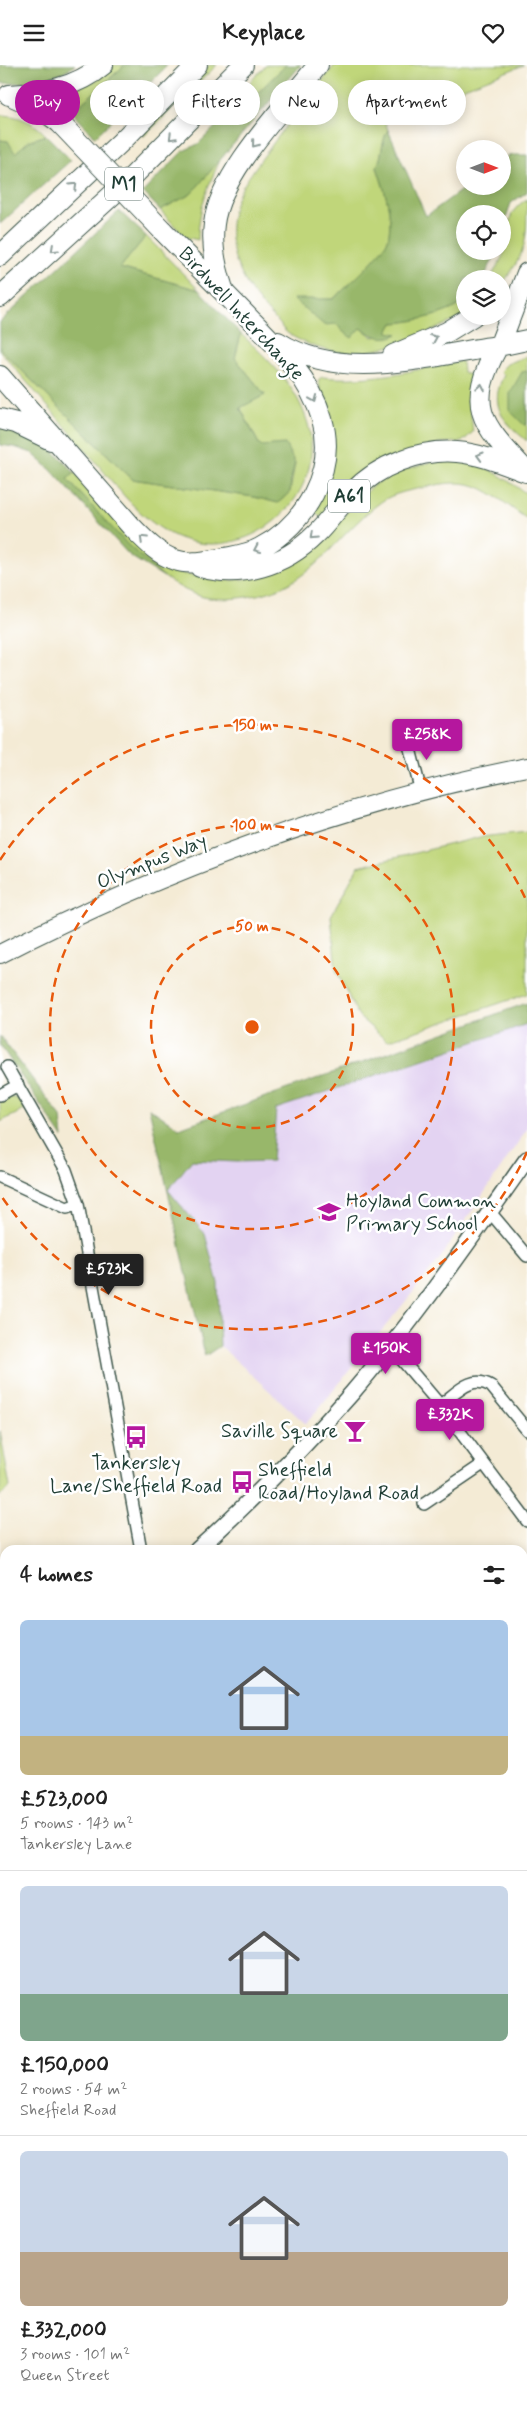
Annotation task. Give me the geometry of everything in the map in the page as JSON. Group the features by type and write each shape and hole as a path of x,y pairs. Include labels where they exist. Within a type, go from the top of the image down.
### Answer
{"highway":[{"path":"4,95 32,94 60,89 86,78 103,65"},
{"name":"M1","path":"0,256 122,141 198,65"},
{"name":"M1","path":"0,297 132,177 243,65"},
{"path":"224,291 216,267 213,242 216,214 227,184 238,165 318,65"},
{"name":"Birdwell Interchange","path":"4,95 41,109 59,122 264,333 301,375 310,389 319,410 325,434 325,449 320,479 306,507 286,531 270,543 247,554 185,563"},
{"path":"511,281 527,263"},
{"name":"A61","path":"527,273 499,345 484,372 479,395 480,407 488,427 496,439 527,472"},
{"path":"372,363 447,332 458,325"},
{"name":"A61","path":"264,333 297,353 316,359 340,363 372,363 414,359 527,341"},
{"name":"A61","path":"0,377 131,526 150,545 164,555 185,563 231,573 257,569 293,553 315,535 362,483 378,471 409,458 455,452 476,455 527,472"},
{"path":"0,419 16,423 60,444"}],"main road":[{"name":"Olympus Way","path":"0,954 58,924 156,881 285,833 421,792 527,767"},
{"path":"203,1545 245,1507 302,1448 390,1346 527,1159"}],"street":[{"path":"407,737 421,792"},
{"path":"8,1067 66,1170 78,1205 140,1545"},
{"path":"0,1095 18,1085"},
{"path":"0,1177 67,1208 78,1205"},
{"path":"490,1212 527,1256"},
{"path":"390,1346 440,1405 527,1521"},
{"path":"440,1405 474,1381 486,1383 492,1386 527,1430"},
{"path":"424,1505 483,1463"}],"shaded area":[{"name":"Hoyland Common Primary School","path":"527,1024 527,1129 439,1260 306,1424 220,1346 218,1283 168,1190 193,1159 237,1162 276,1109"}],"green space":[{"path":"0,65 75,65 50,78 0,83"},
{"path":"113,65 125,65 108,80 96,80"},
{"path":"125,65 168,65 153,80 108,80"},
{"path":"209,65 217,65 202,80 194,80"},
{"path":"266,65 286,65 260,91 260,80 252,80"},
{"path":"286,65 301,65 288,80 271,80"},
{"path":"335,65 524,65 466,87 466,80 348,80 348,125 386,125 388,130 377,167 389,211 390,230 388,239 380,253 364,271 333,299 294,300 337,324 342,331 361,328 373,337 397,334 388,332 393,323 420,319 456,308 456,320 406,341 366,351 345,352 325,350 287,333 267,311 246,282 233,250 231,233 232,215 238,196 256,166 287,125 338,125 338,80 323,80"},
{"path":"270,81 270,101 260,113 260,91"},
{"path":"90,82 90,96 80,105 80,86"},
{"path":"90,96 90,125 107,125 95,137 80,121 80,105"},
{"path":"174,101 174,107 164,117 164,111"},
{"path":"0,115 15,117 15,125 34,125 46,135 29,141 14,154 8,141 0,140"},
{"path":"151,125 155,125 143,137 145,131"},
{"path":"217,125 250,125 191,194 160,210 143,192 183,151 198,144"},
{"path":"388,130 426,216 456,194 511,195 511,155 527,155 527,192 510,205 456,205 456,260 492,260 488,270 456,270 456,308 420,319 393,323 388,332 398,334 393,336 379,337 361,328 352,338 342,331 337,324 324,325 293,299 333,299 364,270 385,245 390,230 389,211 377,167"},
{"path":"46,135 71,160 0,224 0,140 8,141 15,153 29,141"},
{"path":"221,158 205,198 198,229 198,240 185,237 160,210 191,194"},
{"path":"527,199 526,235 521,253 511,272 511,270 495,270 500,260 511,260 511,217 520,204"},
{"path":"119,211 146,236 120,268 199,290 241,334 235,358 265,395 240,408 260,446 285,444 295,463 290,492 278,503 254,497 132,479 0,349 0,322"},
{"path":"146,236 199,290 120,268"},
{"path":"241,334 272,364 297,398 308,424 311,452 306,478 294,501 276,520 253,534 228,543 202,543 175,536 150,521 118,489 0,351 0,349 132,479 254,497 278,503 290,492 295,463 260,446 240,407 265,395 235,358"},
{"path":"527,356 527,441 505,420 500,412 497,396 504,375 500,371 507,364"},
{"path":"462,361 463,372 473,376 469,398 473,432 462,442 439,443 321,517 314,511 320,388 318,380 322,377 375,377"},
{"path":"527,371 527,424 524,425 510,411 510,393 522,372"},
{"path":"0,425 34,436 61,458 75,473 67,479 128,545 164,577 130,556 51,470 32,453 0,445"},
{"path":"434,461 474,464 494,472 527,494 527,519 489,493 470,484 445,484 403,492 381,502 365,515 308,571 292,582 252,596 228,599 203,597 185,590 166,578 129,547 67,479 75,473 158,563 180,573 223,581 245,579 338,521 374,485 400,471"},
{"path":"527,832 527,994 387,1041 359,1017 336,970 331,916 358,867 480,837"},
{"path":"527,1003 527,1024 276,1109 272,1161 192,1160 168,1190 205,1234 218,1283 220,1346 205,1356 149,1108 179,1128"},
{"path":"0,1036 61,1117 63,1138 0,1045"},
{"path":"11,1097 18,1099 26,1109 0,1122 0,1102"},
{"path":"0,1431 10,1487 0,1496"}],"place":[{"name":"Hoyland Common Primary School","path":"329,1212"},
{"name":"Saville Square","path":"355,1431"},
{"name":"Tankersley Lane/Sheffield Road","path":"136,1437"},
{"name":"Sheffield Road/Hoyland Road","path":"242,1482"}]}
